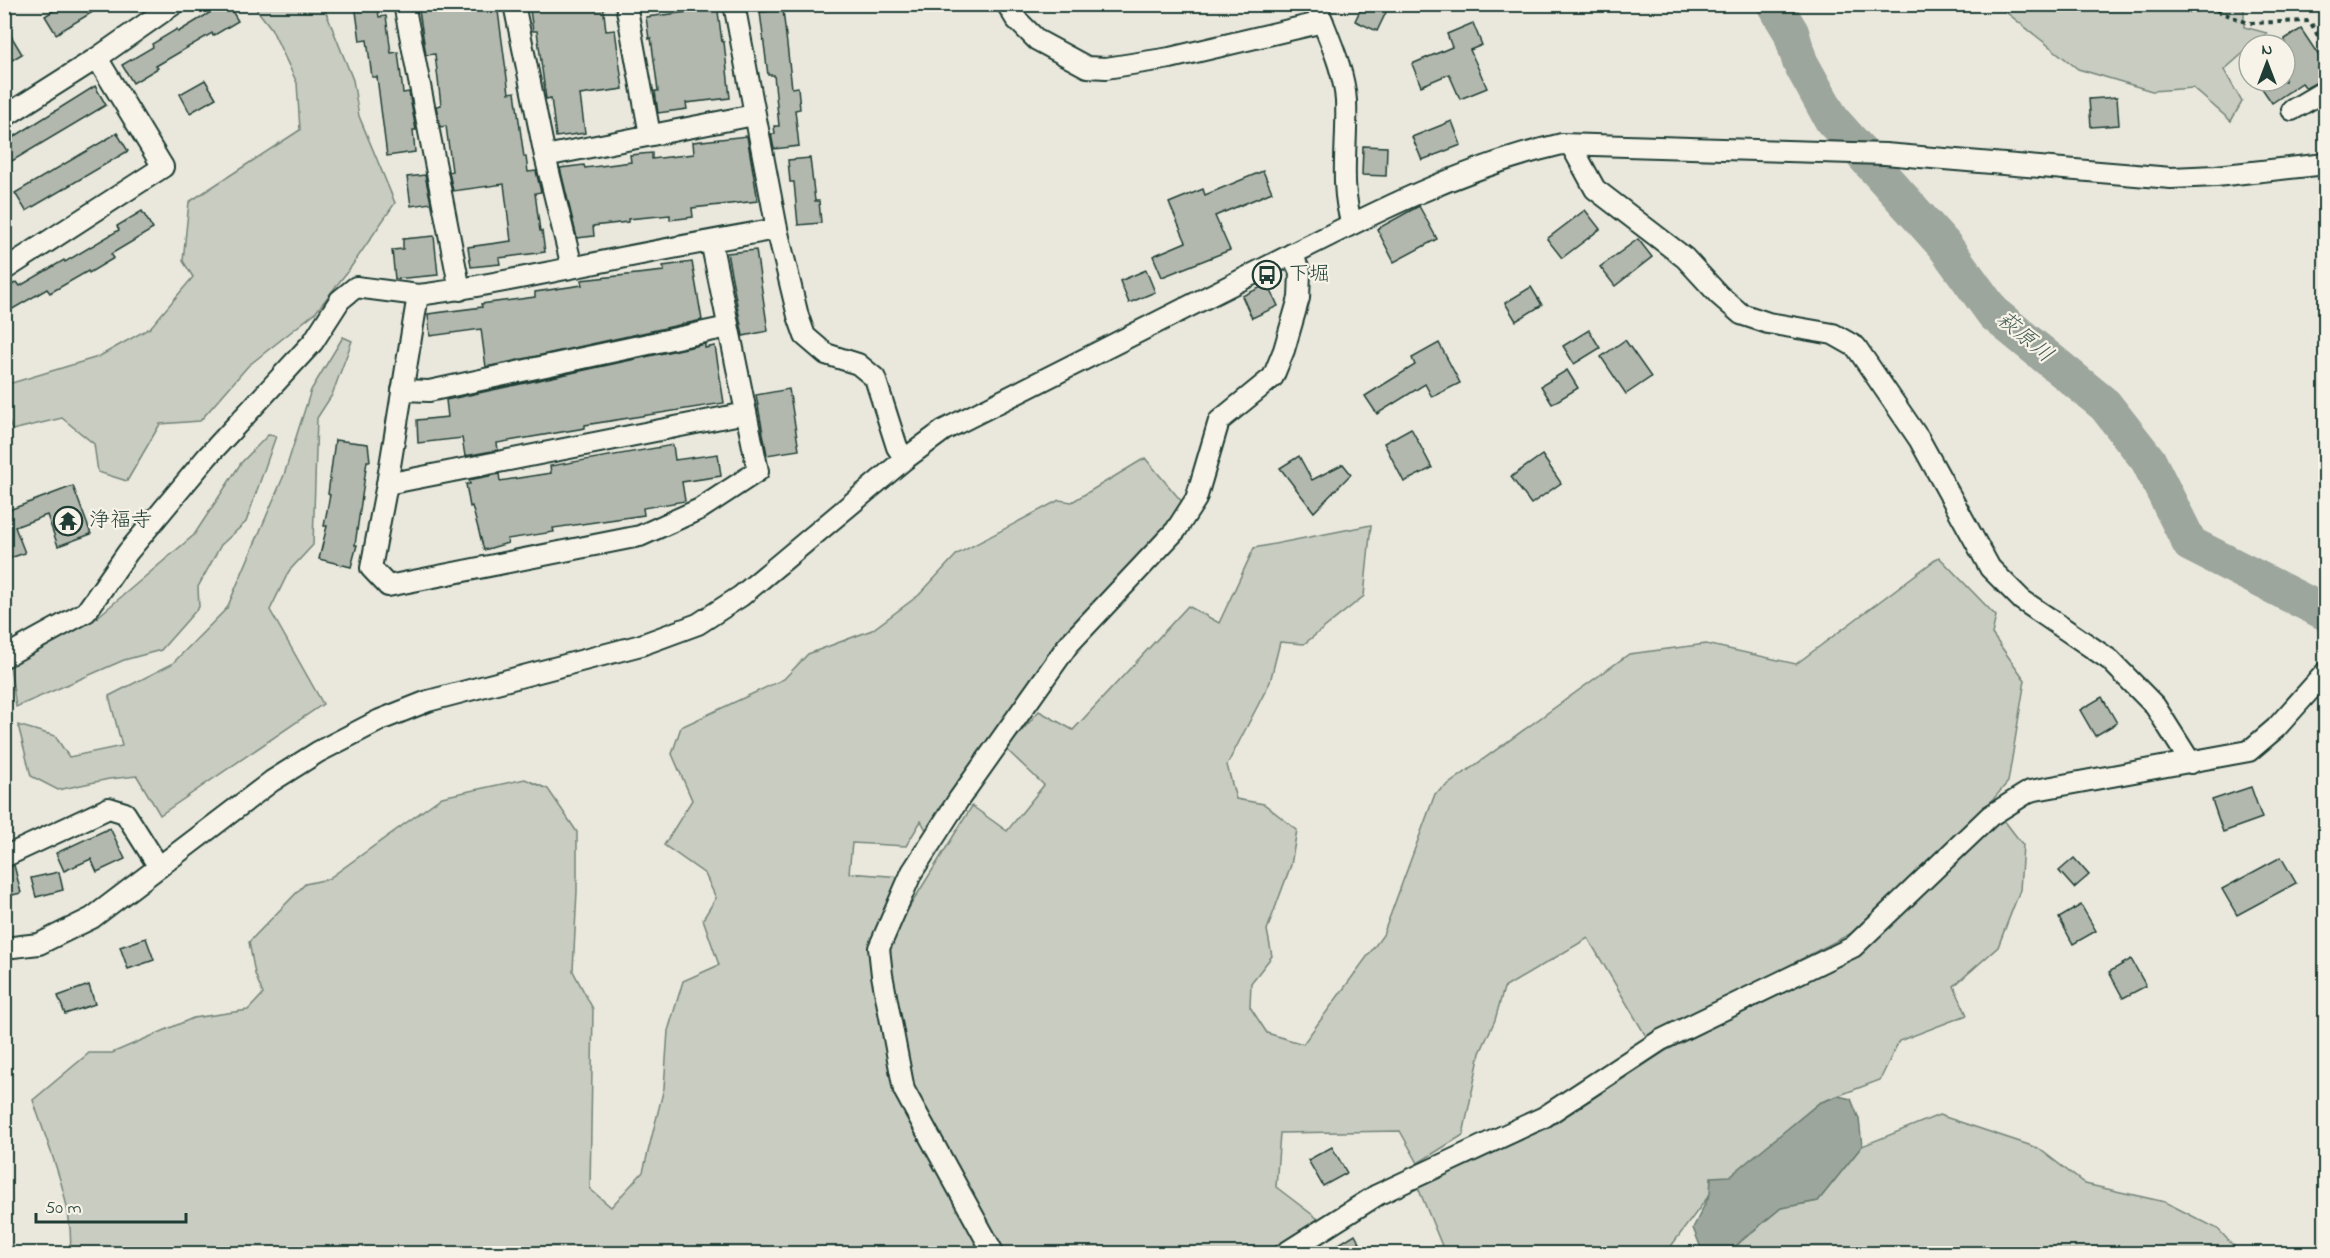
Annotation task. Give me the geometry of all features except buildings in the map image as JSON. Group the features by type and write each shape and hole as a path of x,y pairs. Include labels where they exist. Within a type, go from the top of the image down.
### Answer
{"street":[{"path":"4,117 97,58 174,4"},
{"path":"404,4 460,290"},
{"path":"514,4 545,156 572,267"},
{"path":"626,4 650,135"},
{"path":"734,4 777,229 798,316 806,336 825,354 858,364 875,378 897,447 905,459"},
{"path":"1007,4 1016,19 1037,40 1087,67 1106,68 1170,58 1320,13 1341,73 1346,99 1346,206 1352,224"},
{"path":"4,270 163,167 97,58"},
{"path":"2292,110 2325,90"},
{"path":"545,156 754,114"},
{"path":"4,948 39,944 92,918 282,775 318,752 380,720 428,701 641,645 698,624 741,596 905,459 944,430 1352,224 1468,173 1511,157 1562,144 1885,154 2171,178 2216,176 2325,164"},
{"path":"1571,145 1595,189 1685,258 1719,295 1741,314 1768,323 1833,334 1856,347 1919,439 1990,568 2022,600 2110,660 2155,706 2191,763"},
{"path":"4,653 6,656 86,612 128,552 200,466 314,342 340,300 356,287 418,295 460,290 777,229"},
{"path":"418,295 371,568 388,586 640,536 700,509 758,471 711,241"},
{"path":"994,1254 904,1090 879,948 912,872 966,790 1068,645 1176,530 1196,499 1219,422 1273,377 1284,350 1299,298 1300,272 1292,254"},
{"path":"402,390 429,391 728,327"},
{"path":"387,484 746,414"},
{"path":"1284,1254 1377,1195 1544,1117 1661,1040 1853,947 1990,816 2030,791 2249,751 2276,728 2325,672"},
{"path":"4,857 109,808 125,813 159,867"}],"path":[{"path":"2200,4 2248,23 2310,21 2325,51"}],"shaded area":[{"path":"253,5 323,5 353,80 359,116 395,203 351,267 316,312 248,366 200,421 160,424 127,481 98,472 94,444 62,418 12,430 5,412 5,385 98,357 150,328 193,277 183,261 189,202 300,130 297,83 271,28"},
{"path":"1997,5 2244,5 2244,27 2267,33 2237,33 2237,59 2224,70 2242,102 2231,121 2193,88 2152,91 2078,69"},
{"path":"343,337 352,341 332,395 317,418 313,545 289,571 270,610 323,704 160,815 137,776 109,779 58,790 31,776 18,725 55,736 69,757 122,746 109,696 172,664 227,608 284,475 311,390"},
{"path":"268,435 276,436 246,522 221,545 198,587 199,607 161,650 124,660 16,707 10,665 94,620 194,535 241,463"},
{"path":"1145,458 1183,503 1164,533 927,832 921,821 906,846 852,843 849,873 902,877 872,945 896,1093 983,1253 70,1253 68,1215 64,1196 53,1156 33,1100 89,1053 112,1053 193,1018 248,1010 263,994 255,974 249,942 305,884 328,879 442,797 525,779 548,789 577,832 573,971 593,1009 590,1189 611,1207 643,1172 664,1088 668,1031 683,981 719,965 703,919 716,898 705,874 664,845 692,800 672,754 681,727 784,679 808,654 872,630 919,595 957,554 1059,500 1072,502"},
{"path":"1371,525 1364,596 1304,644 1280,642 1270,682 1227,765 1236,799 1264,804 1297,830 1291,865 1267,930 1272,956 1251,983 1250,1007 1267,1033 1303,1044 1383,935 1435,794 1629,654 1706,644 1796,664 1939,557 1996,616 1992,634 2025,680 2008,782 1984,810 1850,934 1647,1038 1588,938 1504,988 1495,1020 1480,1053 1463,1135 1418,1163 1400,1131 1280,1133 1276,1187 1318,1219 1270,1253 998,1253 909,1087 884,948 972,806 1007,831 1044,785 1006,749 1039,711 1073,730 1188,606 1219,623 1254,548"},
{"path":"2003,819 2023,845 2020,890 1998,947 1954,986 1967,1015 1899,1041 1880,1080 1819,1103 1710,1194 1669,1249 1663,1253 1445,1253 1417,1185 1548,1128 1665,1051 1855,956"},
{"path":"1838,1096 1851,1099 1859,1119 1862,1146 1818,1201 1781,1208 1726,1253 1703,1253 1693,1228 1710,1194 1711,1177 1730,1176 1819,1103"},
{"path":"1939,1115 2038,1148 2085,1184 2165,1202 2218,1229 2240,1253 1726,1254 1781,1208 1818,1201 1862,1146"}],"waterway":[{"name":"萩原川","path":"1774,4 1791,32 1800,62 1832,120 1944,245 1994,314 2105,405 2148,460 2190,544 2326,613"}],"place":[{"name":"下堀","path":"1267,275"},
{"name":"浄福寺","path":"68,521"}]}
